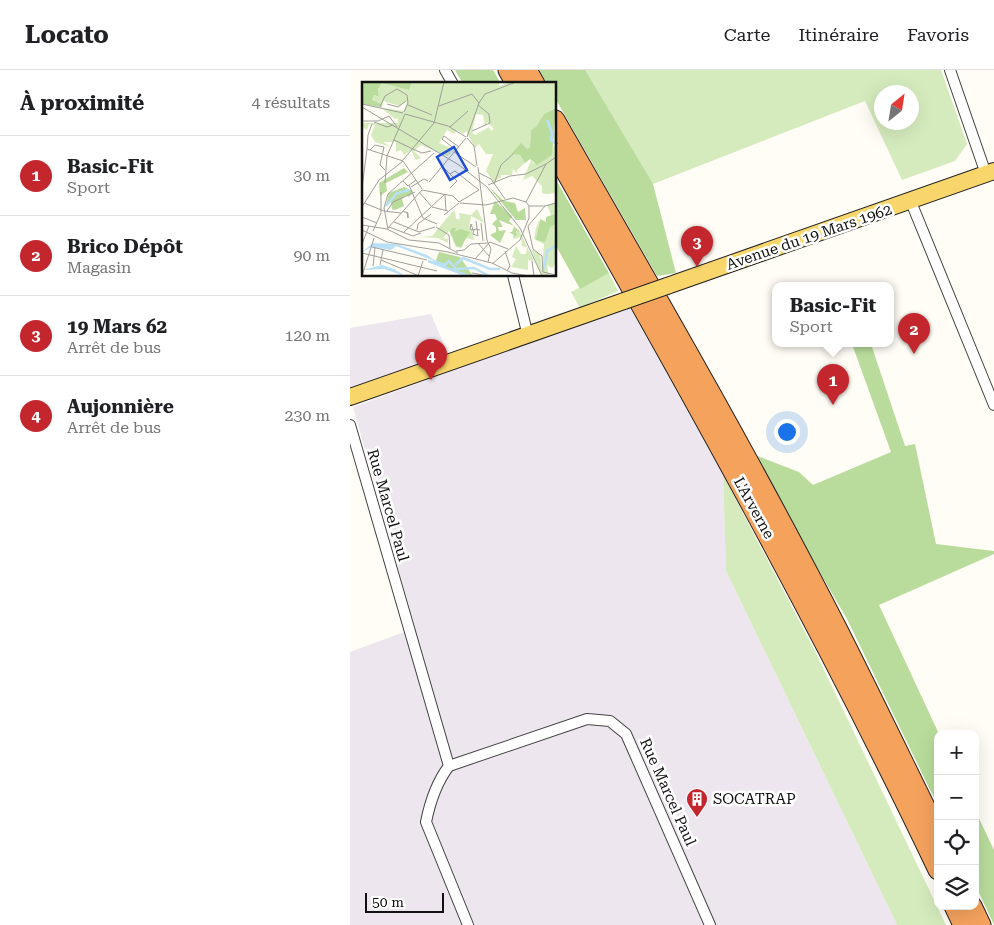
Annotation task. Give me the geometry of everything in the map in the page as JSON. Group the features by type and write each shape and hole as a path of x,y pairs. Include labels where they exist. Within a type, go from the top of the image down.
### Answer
{"highway":[{"path":"508,70 515,82"},
{"path":"527,70 533,82"},
{"name":"L'Arverne","path":"556,122 695,366 777,516 838,631 934,825"},
{"name":"L'Arverne","path":"556,155 683,377 770,537 878,747 936,865"},
{"path":"956,910 963,925"},
{"path":"974,910 980,925"}],"main road":[{"name":"Avenue du 19 Mars 1962","path":"350,397 990,173"}],"street":[{"path":"445,70 452,82"},
{"path":"950,70 990,173"},
{"path":"910,202 994,405"},
{"path":"513,276 528,336"},
{"name":"Rue Marcel Paul","path":"350,425 449,766 587,719 610,721 626,734 710,925"},
{"path":"449,766 441,776 429,805 426,822 468,925"}],"shaded area":[{"path":"629,306 723,475 726,571 897,925 350,925 350,652 415,628 353,407"},
{"path":"431,314 448,354 350,388 350,328"}],"green space":[{"path":"455,70 493,70 500,82 462,82"},
{"path":"539,70 585,70 653,184 676,273 657,276 556,100 556,82 546,82"},
{"path":"541,70 941,70 967,144 955,161 902,180 879,130 919,130 919,85 874,85 874,120 865,101 653,184 556,85 556,82 553,82"},
{"path":"556,180 609,273 580,289 556,246"},
{"path":"609,273 618,291 580,308 571,292"},
{"path":"853,347 872,347 905,446 915,444 936,544 994,551 994,554 879,605 937,730 934,730 934,798 847,619 750,453 799,472 813,485 891,452"},
{"path":"723,475 815,651 934,900 934,910 939,910 946,925 897,925 726,571"},
{"path":"979,818 994,850 994,925 979,893"}],"place":[{"name":"19 Mars 62","path":"697,267"},
{"name":"Brico Dépôt","path":"914,354"},
{"name":"Aujonnière","path":"431,380"},
{"name":"Basic-Fit","path":"833,405"},
{"name":"SOCATRAP","path":"697,818"}]}
